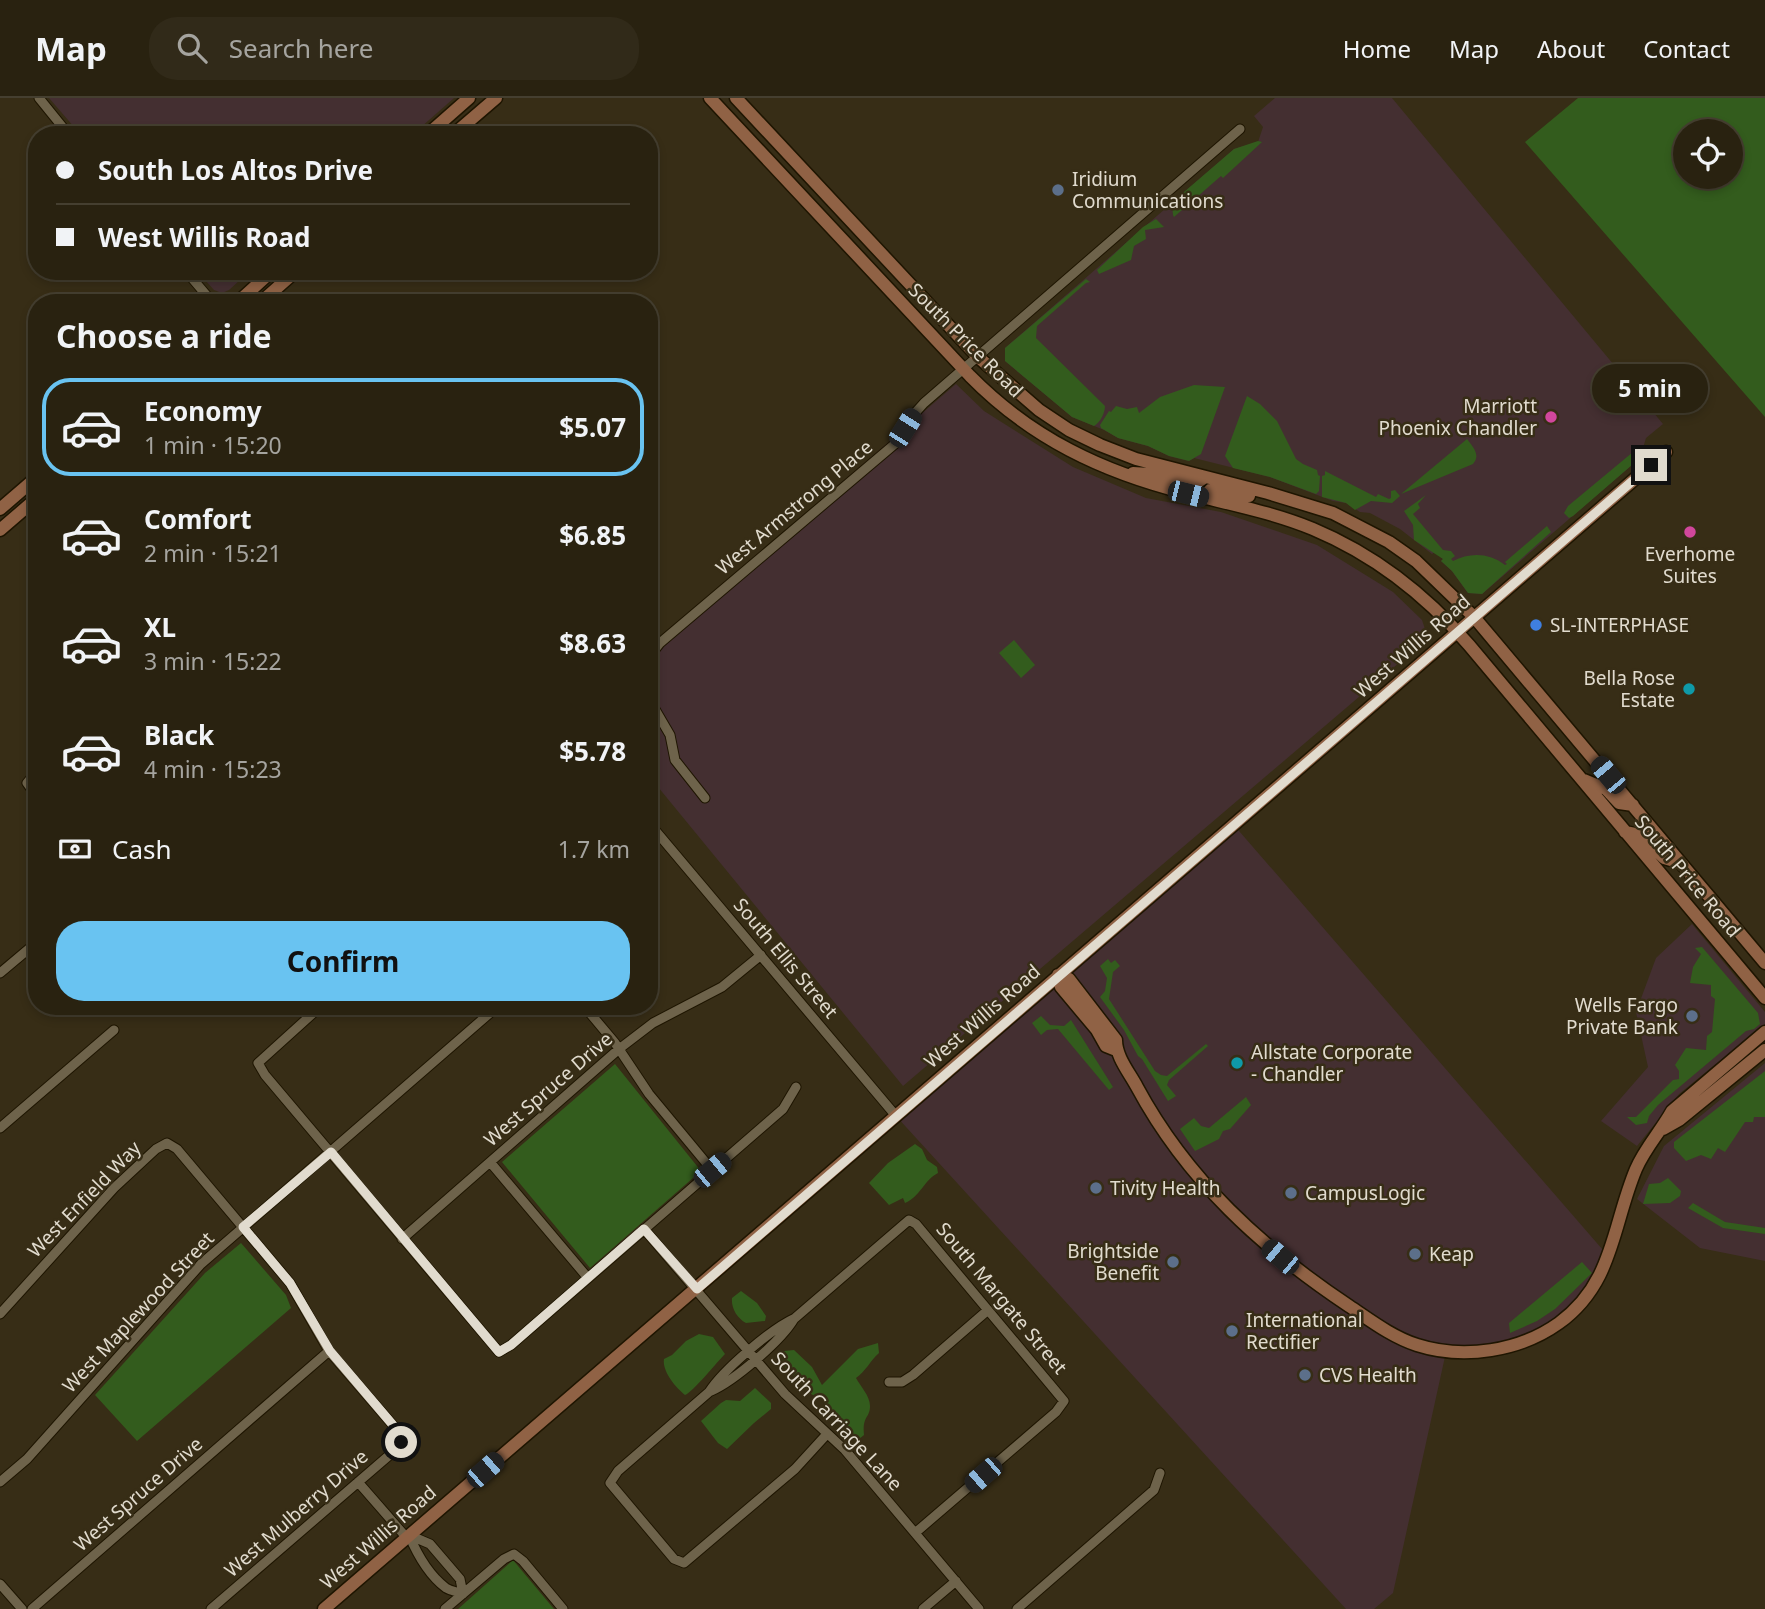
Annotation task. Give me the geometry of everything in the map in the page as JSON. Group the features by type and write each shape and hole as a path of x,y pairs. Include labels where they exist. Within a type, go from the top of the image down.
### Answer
{"main road":[{"path":"437,126 469,98"},
{"path":"463,126 496,98"},
{"name":"South Price Road","path":"710,98 963,368 1001,406 1028,426 1089,461 1117,472 1285,519 1345,544 1398,576 1457,632 1765,998"},
{"name":"South Price Road","path":"737,98 977,356 1015,391 1069,430 1136,459 1298,501 1333,513 1389,542 1438,580 1474,617 1765,964"},
{"path":"247,294 262,280"},
{"path":"270,294 286,280"},
{"name":"West Willis Road","path":"324,1609 1666,452"},
{"path":"1117,472 1149,474 1195,484 1199,484 1205,477"},
{"path":"0,509 28,485"},
{"path":"1204,498 1210,490 1222,490 1272,500 1298,501"},
{"path":"0,530 28,506"},
{"path":"1581,778 1606,789 1619,803 1633,805"},
{"path":"1625,832 1640,835 1664,858 1681,863"},
{"path":"1058,975 1061,986 1097,1030 1106,1046 1116,1050 1175,1148 1197,1176 1254,1235 1293,1268 1381,1327 1404,1340 1446,1352 1501,1349 1543,1332 1578,1306 1594,1286 1609,1257 1636,1170 1672,1111 1765,1032"},
{"path":"1662,1129 1679,1120 1765,1050"}],"street":[{"path":"39,98 62,126"},
{"name":"West Armstrong Place","path":"658,646 896,443 915,413 963,368 1240,129"},
{"path":"194,280 205,294"},
{"path":"658,714 670,735 675,760 705,798"},
{"name":"South Ellis Street","path":"658,834 896,1115"},
{"path":"0,973 28,950"},
{"name":"West Spruce Drive","path":"402,1239 619,1049 653,1023 722,987 761,955"},
{"path":"311,1015 258,1063 265,1075 499,1352 511,1345 783,1110 796,1087"},
{"name":"West Maplewood Street","path":"0,1482 27,1459 201,1264 488,1015"},
{"path":"591,1015 619,1049 649,1094 712,1170"},
{"path":"0,1128 114,1030"},
{"name":"West Enfield Way","path":"0,1314 114,1188 156,1149 167,1143 177,1149 243,1227"},
{"path":"490,1162 588,1278"},
{"name":"South Margate Street","path":"752,1355 786,1333 795,1318 909,1220 916,1224 1064,1401 1056,1412 915,1533"},
{"path":"243,1227 290,1283 330,1351"},
{"name":"South Carriage Lane","path":"644,1229 785,1394 845,1450 979,1609"},
{"path":"889,1382 902,1382 913,1375 988,1310"},
{"name":"West Spruce Drive","path":"32,1609 330,1351"},
{"name":"West Mulberry Drive","path":"211,1609 401,1442 398,1431 330,1351"},
{"path":"752,1355 723,1386 709,1392 618,1471 610,1483 674,1559 684,1563 795,1469 827,1434"},
{"path":"1017,1609 1154,1490 1160,1473"},
{"path":"358,1482 407,1536 417,1554 442,1583 448,1589 463,1594"},
{"path":"407,1536 430,1544 460,1580 463,1594"},
{"path":"445,1609 504,1559 514,1555 523,1561 563,1609"},
{"path":"923,1609 956,1581"},
{"path":"0,1584 22,1609"}],"shaded area":[{"path":"49,98 454,98 422,126 73,126"},
{"path":"1275,98 1392,98 1663,424 1646,438 1640,458 1482,594 1468,593 1435,552 1432,554 1400,529 1370,513 1360,512 1346,503 1333,501 1270,477 1194,458 1189,461 1169,456 1148,446 1118,438 1072,417 1005,361 1005,348 1234,149 1258,142 1263,127 1254,116"},
{"path":"205,280 240,280 222,293 214,290"},
{"path":"956,384 984,411 1073,467 1146,498 1221,512 1317,545 1393,592 1422,620 1428,638 903,1086 658,787 658,640"},
{"path":"1233,824 1609,1257 1578,1306 1530,1338 1446,1352 1393,1593 1374,1609 1346,1609 896,1116"},
{"path":"1692,924 1765,1012 1765,1024 1679,1094 1637,1146 1601,1121 1648,1067 1636,1012 1656,958"},
{"path":"1765,1063 1765,1261 1700,1248 1637,1199 1664,1146"}],"green space":[{"path":"1578,98 1765,98 1765,417 1525,142"},
{"path":"1262,142 1223,178 1221,176 1174,217 1172,204 1177,198 1234,149"},
{"path":"1156,219 1164,227 1145,230 1146,239 1134,246 1131,260 1099,274 1097,270 1143,227"},
{"path":"1086,279 1090,282 1037,326 1036,338 1105,406 1102,417 1094,426 1072,417 1005,361 1005,348"},
{"path":"1194,385 1225,387 1201,454 1189,461 1118,438 1101,428 1100,425 1109,411 1116,406 1127,409 1137,407 1139,413 1160,397"},
{"path":"1247,396 1260,404 1277,421 1296,459 1317,470 1320,476 1319,491 1316,494 1270,477 1233,468 1225,456"},
{"path":"1467,439 1476,454 1473,464 1401,494"},
{"path":"1639,447 1644,447 1640,458 1573,516 1569,518 1564,513 1568,506"},
{"path":"1325,471 1376,497 1378,494 1389,499 1391,491 1395,490 1400,496 1392,503 1371,501 1355,510 1346,503 1322,497 1322,476"},
{"path":"1426,495 1418,504 1420,508 1413,514 1443,550 1451,551 1455,556 1451,559 1453,561 1480,555 1505,565 1505,562 1547,526 1551,532 1482,594 1468,593 1441,561 1443,559 1414,540 1413,525 1404,511"},
{"path":"1014,640 1035,665 1021,678 999,653"},
{"path":"1702,947 1758,1013 1760,1024 1746,1031 1658,1105 1647,1123 1636,1125 1627,1117 1636,1117 1673,1080 1679,1079 1679,1071 1675,1065 1686,1048 1706,1050 1707,1036 1712,1032 1715,999 1711,996 1711,985 1690,983 1693,967 1701,954 1695,948"},
{"path":"1108,959 1111,963 1115,960 1120,966 1113,972 1109,999 1155,1071 1167,1076 1206,1044 1208,1046 1169,1080 1167,1085 1176,1096 1168,1101 1100,997 1105,991 1107,978 1100,966"},
{"path":"1041,1016 1050,1025 1064,1026 1071,1020 1113,1087 1109,1090 1058,1029 1047,1030 1041,1035 1032,1023"},
{"path":"615,1064 701,1171 590,1268 502,1162"},
{"path":"1765,1071 1765,1117 1754,1117 1753,1122 1745,1122 1725,1152 1718,1148 1711,1159 1701,1155 1686,1161 1674,1148 1674,1142"},
{"path":"1246,1097 1251,1105 1230,1129 1223,1131 1219,1139 1195,1151 1180,1129 1194,1118 1201,1126 1209,1128"},
{"path":"915,1144 922,1149 927,1160 937,1167 938,1173 910,1200 905,1203 903,1198 889,1205 869,1183 888,1163"},
{"path":"1668,1178 1681,1191 1680,1196 1670,1203 1643,1204 1649,1184 1660,1183"},
{"path":"1693,1203 1725,1222 1765,1228 1765,1234 1723,1228 1688,1208"},
{"path":"241,1243 286,1295 291,1308 137,1441 95,1395 205,1273"},
{"path":"1582,1262 1592,1273 1555,1309 1537,1321 1510,1333 1509,1323"},
{"path":"741,1291 757,1303 766,1316 765,1321 746,1323 737,1316 732,1298"},
{"path":"699,1334 713,1337 725,1354 685,1395 670,1378 664,1359"},
{"path":"878,1343 879,1353 856,1378 870,1402 864,1435 859,1439 855,1438 850,1427 830,1412 823,1400 811,1394 780,1362 784,1351 794,1350 812,1367 822,1385 858,1349"},
{"path":"755,1388 771,1403 771,1409 727,1449 718,1443 701,1421 721,1403 726,1400 740,1401"},
{"path":"513,1560 554,1609 458,1609"}],"place":[{"name":"Iridium Communications","path":"1058,190"},
{"name":"Marriott Phoenix Chandler","path":"1551,417"},
{"name":"Everhome Suites","path":"1690,532"},
{"name":"SL-INTERPHASE","path":"1536,625"},
{"name":"Bella Rose Estate","path":"1689,689"},
{"name":"Wells Fargo Private Bank","path":"1692,1016"},
{"name":"Allstate Corporate - Chandler","path":"1237,1063"},
{"name":"Tivity Health","path":"1096,1188"},
{"name":"CampusLogic","path":"1291,1193"},
{"name":"Keap","path":"1415,1254"},
{"name":"Brightside Benefit","path":"1173,1262"},
{"name":"International Rectifier","path":"1232,1331"},
{"name":"CVS Health","path":"1305,1375"}],"route":[{"path":"401,1442 398,1431 324,1343 290,1283 243,1227 331,1152 499,1352 511,1345 644,1229 697,1289 1651,465"}]}
